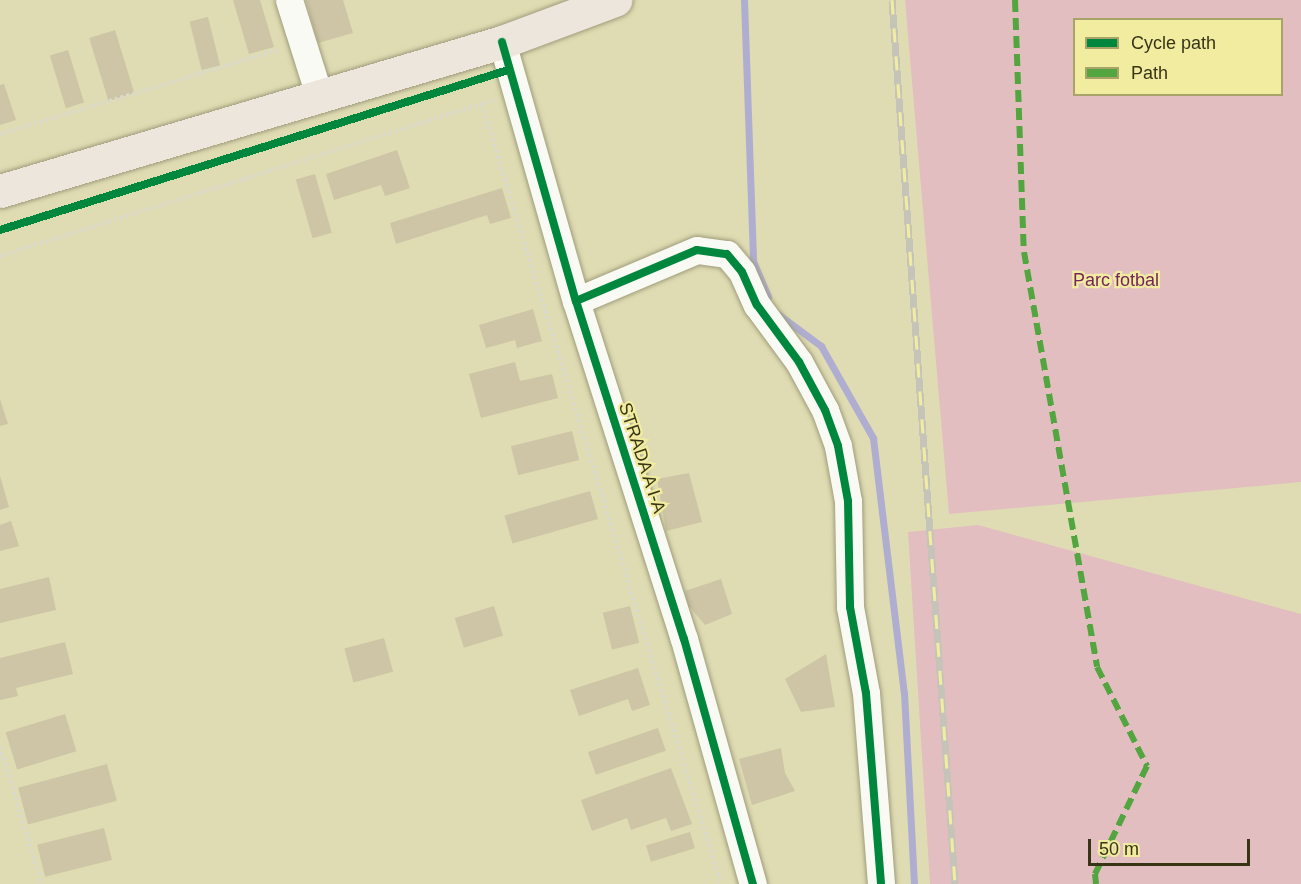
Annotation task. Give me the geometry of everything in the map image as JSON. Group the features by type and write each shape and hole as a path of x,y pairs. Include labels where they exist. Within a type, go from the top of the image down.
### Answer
{"main road":[{"path":"0,191 502,42 615,0"}],"street":[{"path":"289,0 319,95"},
{"name":"STRADA A I-A","path":"502,42 576,301 684,639 753,884"},
{"path":"576,301 697,250 727,254 742,272 757,305 799,362 825,410 838,446 848,501 850,608 866,693 881,884"}],"path":[{"path":"0,134 280,52 277,42"},
{"path":"0,256 515,94"},
{"path":"482,104 721,884"},
{"path":"0,747 42,884"}],"green space":[{"name":"Parc fotbal","path":"905,0 1301,0 1301,482 949,514"},
{"path":"978,525 1301,614 1301,884 930,884 908,532"}],"building":[{"path":"233,0 260,0 274,47 249,54"},
{"path":"306,0 343,0 353,33 318,43"},
{"path":"208,17 220,66 202,70 190,22"},
{"path":"115,30 134,93 108,101 89,38"},
{"path":"68,50 84,103 66,108 50,56"},
{"path":"4,84 16,120 0,125 0,85"},
{"path":"397,150 410,188 385,196 381,185 334,200 326,174"},
{"path":"315,174 332,233 313,238 296,180"},
{"path":"502,188 511,218 490,224 487,215 396,244 390,223"},
{"path":"533,309 542,341 517,348 515,340 486,348 479,325"},
{"path":"515,362 520,381 552,374 558,398 481,418 469,374"},
{"path":"0,399 8,424 0,426"},
{"path":"572,431 579,460 518,475 511,446"},
{"path":"689,473 702,522 666,531 657,479"},
{"path":"0,476 9,507 0,510"},
{"path":"590,491 598,519 512,543 504,516"},
{"path":"11,521 19,546 0,551 0,525"},
{"path":"49,577 56,610 0,623 0,589"},
{"path":"721,579 732,614 705,625 688,605 685,591"},
{"path":"494,606 503,636 464,648 455,618"},
{"path":"630,606 639,643 612,650 603,613"},
{"path":"384,638 393,672 353,682 344,649"},
{"path":"65,642 73,674 16,688 18,696 0,700 0,658"},
{"path":"826,654 835,707 801,712 785,679"},
{"path":"638,668 650,705 632,711 628,699 579,716 570,690"},
{"path":"65,714 76,751 17,769 6,732"},
{"path":"658,728 666,751 596,775 588,752"},
{"path":"781,748 785,773 795,791 752,805 739,759"},
{"path":"107,764 117,801 28,825 18,788"},
{"path":"671,768 692,824 671,831 666,818 631,830 627,818 592,831 581,800"},
{"path":"104,828 112,860 45,877 37,845"},
{"path":"690,832 695,848 651,862 646,845"}],"waterway":[{"path":"744,0 753,261 768,297"},
{"path":"778,314 821,346 873,438 904,693 914,884"}],"railway":[{"path":"892,0 955,884"}],"marked path":[{"path":"1015,0 1024,252 1097,667 1147,766 1095,874 1096,884"}],"cycle path":[{"path":"502,42 576,301 684,639 753,884"},
{"path":"0,230 508,70"},
{"path":"576,301 697,250 727,254 742,272 757,305 799,362 825,410 838,446 848,501 850,607 866,693 881,884"}]}
